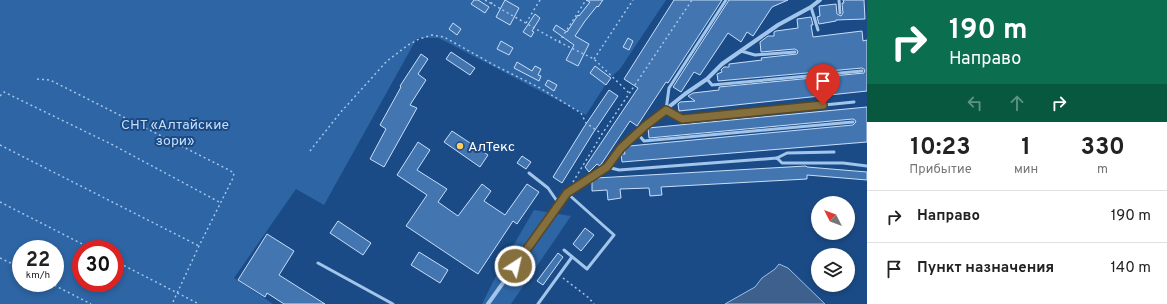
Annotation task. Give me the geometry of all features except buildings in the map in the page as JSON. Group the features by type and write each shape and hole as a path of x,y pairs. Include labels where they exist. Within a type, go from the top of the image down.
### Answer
{"street":[{"path":"488,304 567,193 607,167 621,148 685,94 707,79 722,64 778,25 811,7 820,0"}],"lane":[{"path":"726,0 669,88 666,110 682,119 854,102"},
{"path":"839,0 840,13"},
{"path":"811,7 818,30"},
{"path":"741,51 755,55 795,52"},
{"path":"707,79 712,86 862,71"},
{"path":"637,134 644,140 853,122"},
{"path":"607,167 619,170 777,158 787,153 834,152"},
{"path":"777,158 782,163 843,163 867,166"},
{"path":"529,173 548,188 559,204"},
{"path":"564,250 587,269 614,235 567,193"},
{"path":"538,304 572,257"},
{"path":"318,263 393,304"}],"path":[{"path":"485,0 559,42 594,59 629,93"},
{"path":"491,4 494,0"},
{"path":"526,23 540,0"},
{"path":"559,42 586,0"},
{"path":"594,59 633,0"},
{"path":"573,182 602,134 692,0"},
{"path":"310,151 340,113 387,61 408,45 419,39 432,35 444,37 494,65 540,88 581,113 586,123 602,134"},
{"path":"37,79 50,80 234,173 233,178 172,304"},
{"path":"0,96 4,92 113,145 221,203"},
{"path":"0,146 199,246"},
{"path":"0,202 74,240"},
{"path":"0,258 12,264"},
{"path":"124,266 199,304"},
{"path":"559,274 589,298 594,304"},
{"path":"64,290 91,304"}],"green space":[{"name":"СНТ «Алтайские зори»","path":"0,0 666,0 620,69 609,79 586,115 439,38 417,38 324,205 296,189 234,278 273,304 0,304"},
{"path":"534,210 571,216 511,304 482,304 499,270"}],"shaded area":[{"path":"779,264 788,268 825,304 725,304 755,287 762,278 775,269"}],"place":[{"name":"АлТекс","path":"460,146"}],"route":[{"path":"515,266 567,193 607,167 621,148 645,126 666,110 682,119 823,105"}]}
